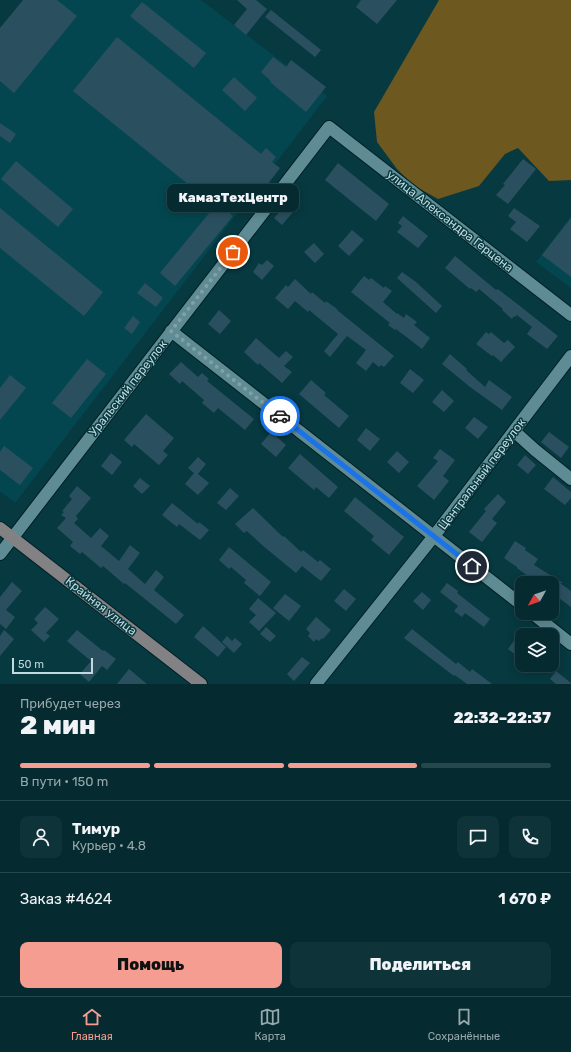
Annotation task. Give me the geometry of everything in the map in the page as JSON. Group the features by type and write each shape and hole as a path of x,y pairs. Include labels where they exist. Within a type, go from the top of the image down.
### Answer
{"main road":[{"name":"Крайняя улица","path":"0,528 201,684"}],"street":[{"name":"улица Александра Герцена","path":"329,127 571,315"},
{"name":"Уральский переулок","path":"0,554 329,127"},
{"path":"171,331 515,600"},
{"name":"Центральный переулок","path":"316,684 434,536 571,356"},
{"path":"514,431 571,479"},
{"path":"541,620 571,644"}],"shaded area":[{"path":"26,0 201,0 327,96 15,503 0,491 0,35"},
{"path":"439,0 571,0 571,180 549,181 518,148 505,154 479,186 438,199 413,185 397,169 377,142 374,112"},
{"path":"571,216 571,288 536,262"}],"building":[{"path":"23,0 57,0 77,16 14,93 0,81 0,28"},
{"path":"237,0 256,0 267,9 246,35 234,25 247,9"},
{"path":"361,0 397,0 377,24 356,7"},
{"path":"142,2 206,53 194,68 130,16"},
{"path":"271,10 321,50 315,57 265,17"},
{"path":"117,37 261,154 266,148 276,157 272,162 280,168 258,197 249,190 230,214 233,216 175,286 160,273 215,206 73,91"},
{"path":"273,57 286,67 291,60 326,87 306,112 270,82 271,81 261,72"},
{"path":"234,77 257,98 245,111 222,90"},
{"path":"0,123 16,134 10,143 0,136"},
{"path":"523,159 536,169 508,204 496,195 505,185 503,184"},
{"path":"16,161 73,209 58,227 1,179"},
{"path":"338,163 389,204 376,221 325,180"},
{"path":"288,206 294,211 282,225 274,218 284,207 285,208"},
{"path":"0,208 103,292 84,316 0,248"},
{"path":"514,208 540,226 527,242 510,229 516,222 508,216"},
{"path":"403,216 428,236 418,248 397,232 402,226 398,223"},
{"path":"571,218 571,277 542,255"},
{"path":"352,230 364,240 349,256 338,246"},
{"path":"314,243 324,254 315,263 304,252"},
{"path":"455,256 496,290 498,289 558,336 547,349 527,334 532,327 517,315 512,319 502,310 503,309 479,289 476,292 471,288 470,289 445,268"},
{"path":"267,260 274,266 262,280 253,272 259,263 262,265"},
{"path":"402,272 416,282 442,306 436,313 397,278"},
{"path":"364,276 369,280 371,278 384,288 385,286 392,291 383,302 397,314 404,318 406,314 417,322 414,325 430,338 422,349 396,329 395,330 388,325 390,323 351,292"},
{"path":"295,279 311,294 312,292 325,303 326,301 337,309 394,356 384,367 381,365 379,367 373,362 366,371 356,363 366,350 347,336 330,357 324,351 338,334 309,310 308,312 295,301 288,309 275,298 286,285 288,287"},
{"path":"145,283 163,298 156,307 137,293"},
{"path":"219,310 231,321 220,334 208,324"},
{"path":"133,316 140,322 132,334 124,328"},
{"path":"486,332 489,334 491,332 504,343 508,340 515,347 501,362 476,344"},
{"path":"256,338 279,358 286,351 293,357 284,366 292,372 282,383 259,363 258,365 244,352"},
{"path":"450,354 485,387 489,380 512,397 502,410 470,387 442,364"},
{"path":"87,359 106,374 71,418 52,403"},
{"path":"181,362 198,377 202,373 209,379 207,381 254,419 245,430 218,408 214,413 202,403 204,400 182,381 180,384 169,374"},
{"path":"410,369 424,380 413,393 400,383"},
{"path":"10,375 26,388 0,420 0,388"},
{"path":"311,380 326,393 324,395 349,416 339,428 299,394"},
{"path":"442,390 454,401 444,412 432,402"},
{"path":"146,414 174,438 163,451 168,455 159,465 134,444 132,447 124,440"},
{"path":"474,417 488,427 478,439 465,428"},
{"path":"366,428 380,439 370,451 357,440"},
{"path":"271,432 286,445 276,457 261,444"},
{"path":"549,432 569,447 561,458 541,442"},
{"path":"4,446 33,468 20,485 0,470 0,452"},
{"path":"440,449 455,460 443,476 449,481 434,500 417,486 438,461 433,458"},
{"path":"397,451 409,462 399,473 387,462"},
{"path":"111,453 122,462 112,475 101,466"},
{"path":"300,454 338,487 329,498 316,487 314,490 288,468"},
{"path":"525,455 536,465 528,474 517,465"},
{"path":"198,457 206,464 198,474 209,483 198,495 185,484 194,473 188,468"},
{"path":"553,477 571,492 571,498 565,505 544,489"},
{"path":"140,478 150,486 142,494 133,486"},
{"path":"77,486 91,498 76,516 78,519 74,523 91,538 100,528 109,536 101,546 119,561 130,545 140,553 128,569 145,584 156,570 164,577 154,590 184,615 176,624 103,566 101,568 82,552 80,554 70,546 73,542 57,528 66,518 61,515 64,512 62,511 72,499 69,496"},
{"path":"230,488 239,496 226,510 217,503"},
{"path":"498,494 506,502 492,519 497,523 482,542 469,532 486,511 484,509"},
{"path":"355,497 404,537 389,555 371,540 374,536 344,511"},
{"path":"172,503 198,524 199,522 209,530 200,540 179,524 177,527 162,515"},
{"path":"253,508 301,552 303,550 318,562 320,560 331,569 321,581 302,566 296,573 247,531 244,533 235,524"},
{"path":"515,541 526,548 525,550 538,559 534,565 552,576 528,576 504,558"},
{"path":"229,547 271,582 260,596 244,583 246,580 231,567 229,569 219,560"},
{"path":"559,581 563,583 560,583 571,591 571,607 559,598"},
{"path":"12,582 22,591 6,610 15,617 6,629 0,624 0,597"},
{"path":"447,583 458,591 457,593 490,619 484,627 465,613 462,617 454,611 458,606 440,592"},
{"path":"344,589 356,599 346,611 334,601"},
{"path":"422,592 431,600 423,610 413,601"},
{"path":"285,594 301,606 289,621 273,608"},
{"path":"258,598 276,613 259,631 249,622 256,615 249,609"},
{"path":"45,607 59,619 46,633 50,636 44,642 31,630 38,623 34,619"},
{"path":"316,617 331,630 323,639 322,638 319,641 316,639 314,642 308,636 310,633 306,629"},
{"path":"203,626 226,647 218,657 194,637"},
{"path":"266,627 276,636 270,642 260,634"},
{"path":"412,629 456,664 458,662 470,672 472,669 492,684 467,684 455,675 454,676 404,638"},
{"path":"4,630 14,639 0,656 0,636"},
{"path":"77,630 103,651 104,650 116,659 107,670 102,666 89,682 80,674 91,661 67,641"},
{"path":"227,636 232,641 235,638 242,644 234,653 222,642"},
{"path":"515,639 515,654 508,649"},
{"path":"302,657 310,663 294,681 287,674"},
{"path":"129,669 147,684 117,684"},
{"path":"555,672 557,672 571,684 556,684 550,679"}],"way so far":[{"path":"233,252 171,331 280,416"}],"place":[{"name":"КамазТехЦентр","path":"233,252"}],"route":[{"path":"280,416 472,566"}]}
